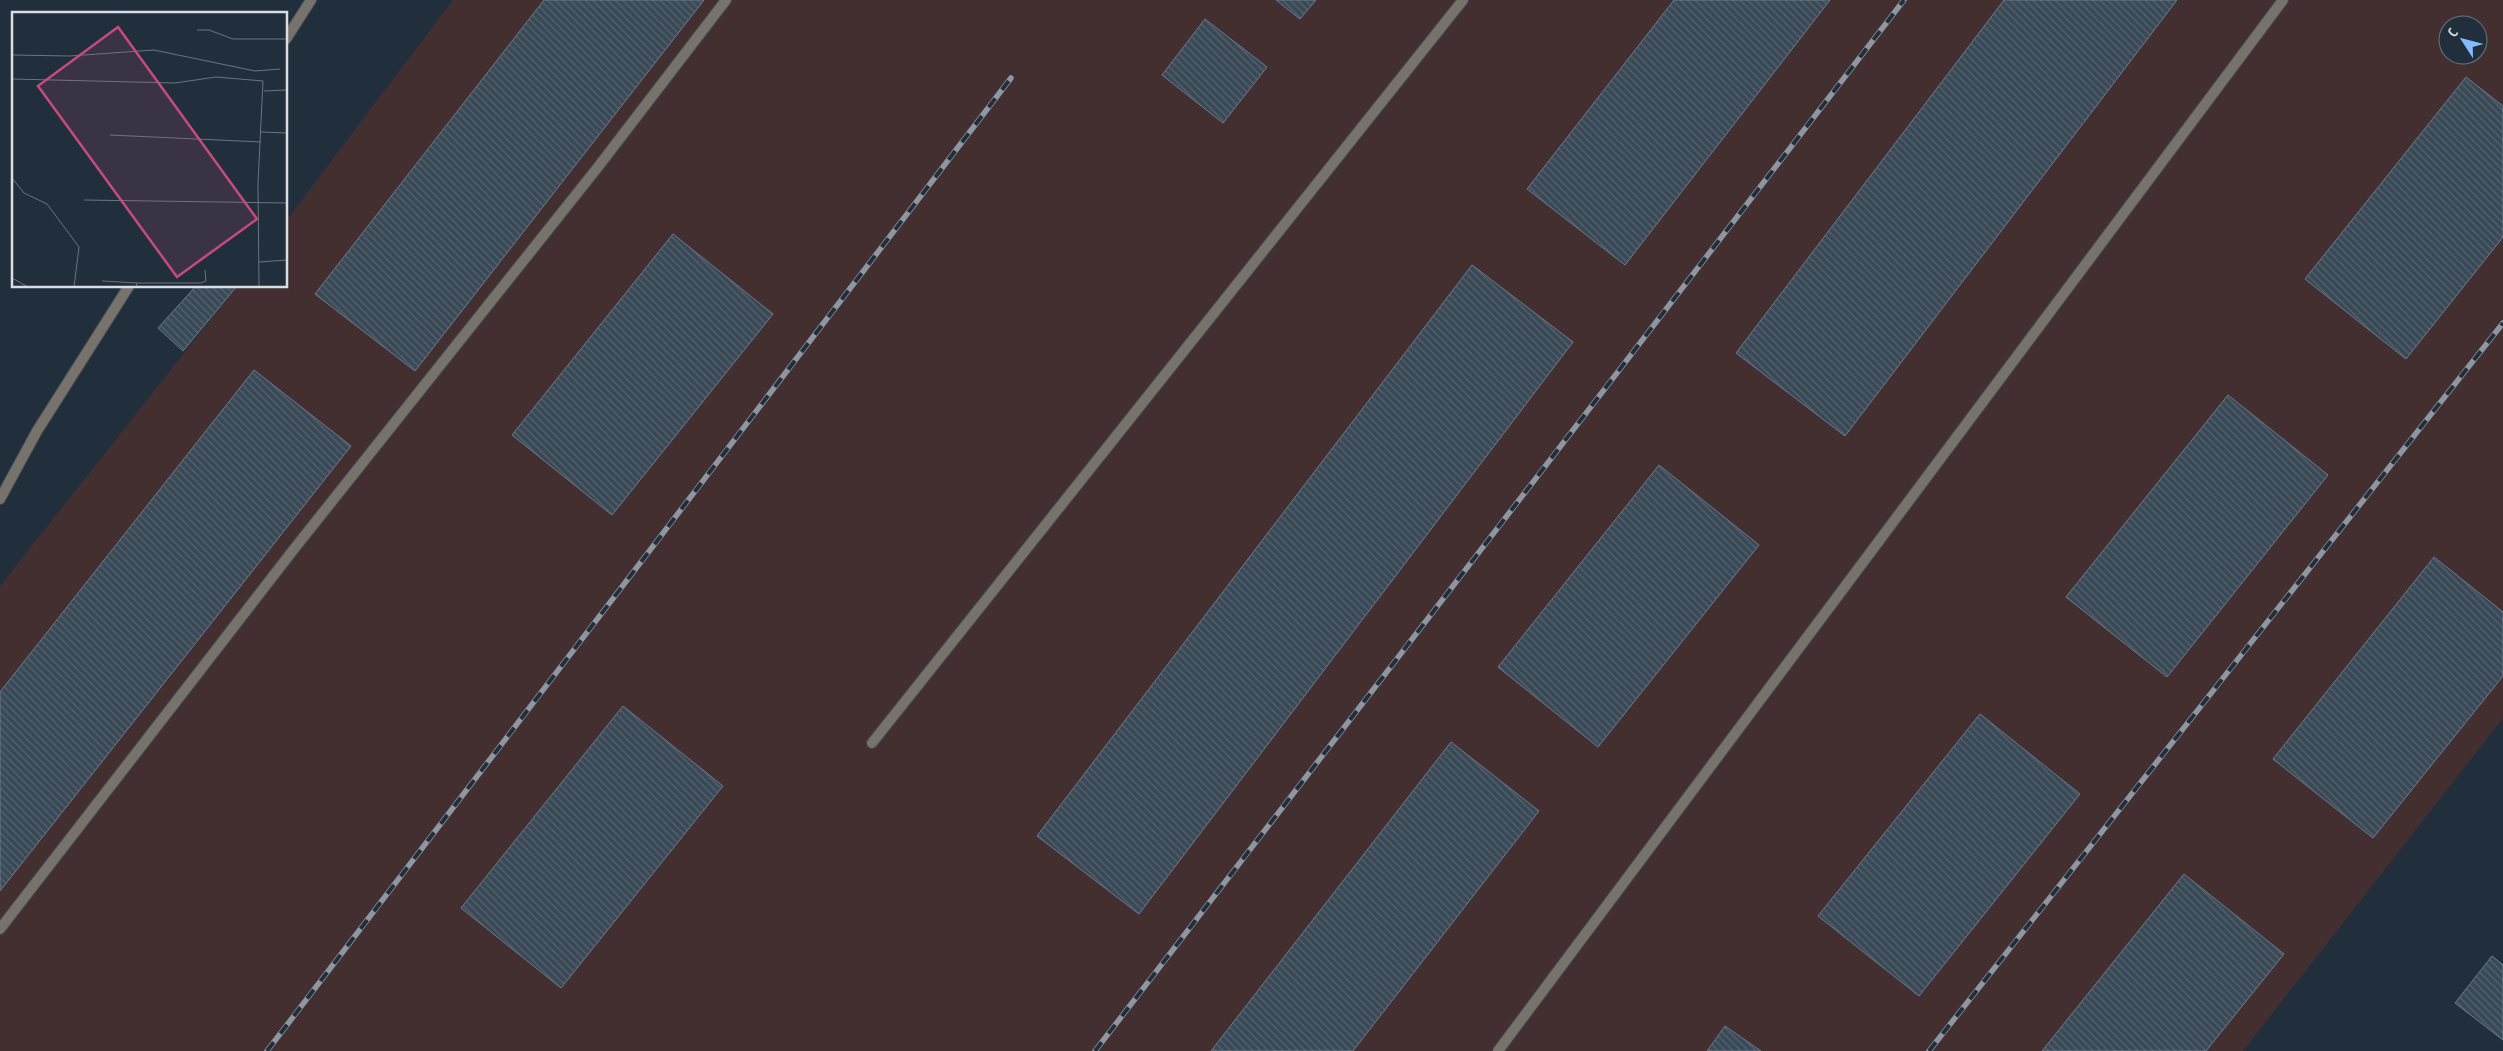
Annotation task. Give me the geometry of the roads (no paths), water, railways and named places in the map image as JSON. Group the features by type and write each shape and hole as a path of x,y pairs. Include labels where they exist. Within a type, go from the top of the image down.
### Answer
{"street":[{"path":"288,36 311,0"},
{"path":"0,929 294,548 598,167 726,0"},
{"path":"872,743 1463,0"},
{"path":"1498,1051 2282,0"},
{"path":"0,499 37,431 128,288"}],"railway":[{"path":"1095,1051 1904,0"},
{"path":"267,1051 1011,78"},
{"path":"1929,1051 2503,323"}]}
